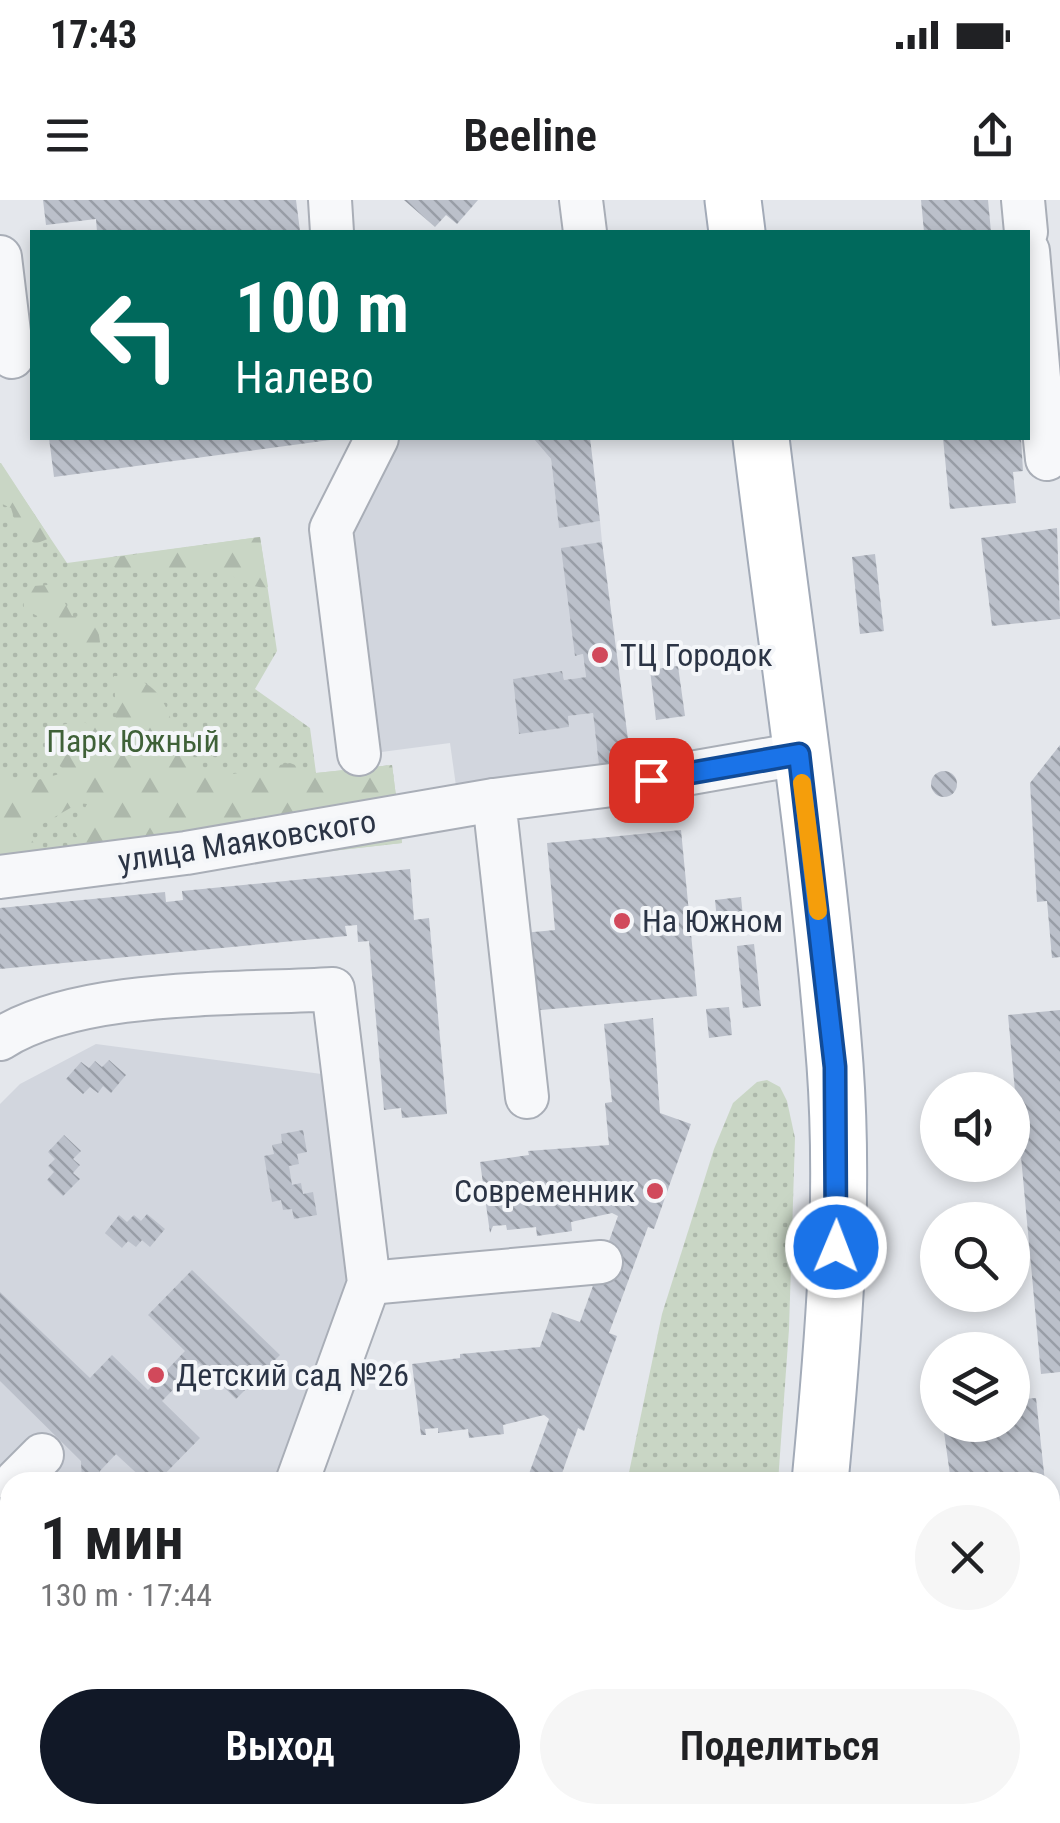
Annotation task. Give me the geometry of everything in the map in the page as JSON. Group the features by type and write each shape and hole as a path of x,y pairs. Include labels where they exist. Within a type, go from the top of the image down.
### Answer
{"main road":[{"path":"733,200 736,230"},
{"path":"761,440 835,1067 837,1208 832,1362 821,1472"}],"street":[{"path":"330,200 332,230"},
{"path":"581,200 584,230"},
{"path":"1023,200 1026,230"},
{"path":"0,256 15,360"},
{"path":"1030,264 1051,400 1047,459"},
{"path":"359,754 331,530 376,440"},
{"name":"улица Маяковского","path":"0,877 186,853 494,800 651,780 799,754"},
{"path":"494,800 526,1097"},
{"path":"0,1039 64,1012 120,1003 333,989 368,1283 301,1472"},
{"path":"368,1283 601,1262"}],"shaded area":[{"path":"392,440 535,440 551,459 559,527 600,521 602,542 576,656 583,654 586,677 564,680 562,671 513,679 519,733 569,727 568,716 593,713 599,766 456,786 450,743 374,753 347,531"},
{"name":"Детский сад №26","path":"96,1044 329,1075 351,1268 277,1472 0,1472 0,1104 20,1084"}],"green space":[{"name":"Парк Южный","path":"0,463 67,563 260,537 277,651 255,689 310,728 316,773 392,765 402,843 0,889"},
{"path":"0,463 50,538 35,544 17,528 11,508 0,503"},
{"path":"260,537 268,587 253,586 203,568 118,573 109,558"},
{"path":"48,585 60,594 72,616 84,618 98,629 100,642 96,650 80,651 60,628 24,609 23,594 33,586"},
{"path":"114,676 137,680 153,689 163,702 182,749 205,772 214,767 233,774 290,763 316,773 392,765 402,843 214,864 84,850 74,831 87,804 79,803 32,830 30,837 39,852 0,887 0,779 30,782 67,772 44,753 47,732 65,724 116,718"},
{"path":"767,1080 780,1087 795,1138 789,1329 779,1472 629,1472 662,1314 714,1149 733,1103 757,1082"}],"building":[{"path":"43,200 296,200 300,230 97,230 96,219 46,225"},
{"path":"404,200 478,200 457,224 446,215 435,227"},
{"path":"921,200 988,200 991,230 924,230"},
{"path":"49,440 330,440 54,477"},
{"path":"535,440 590,440 600,521 559,528 551,459"},
{"path":"943,440 1021,440 1023,471 1013,472 1016,503 950,509"},
{"path":"1057,528 1060,619 992,626 981,538"},
{"name":"ТЦ Городок","path":"602,542 631,762 599,766 593,713 568,716 569,727 519,734 513,679 562,671 564,680 586,677 583,654 575,656 561,548"},
{"path":"875,554 884,631 860,634 852,557"},
{"path":"678,666 685,716 656,720 650,670"},
{"path":"1060,745 1060,957 1052,958 1047,901 1037,902 1030,783"},
{"path":"944,771 953,775 957,784 953,793 944,797 935,793 931,784 935,775"},
{"name":"На Южном","path":"681,830 697,996 530,1011 523,933 555,930 547,843"},
{"path":"410,869 414,920 429,918 447,1114 402,1118 401,1108 384,1110 369,941 358,942 357,925 345,926 347,936 0,969 0,908 165,892 166,902 183,900 182,891"},
{"path":"741,897 744,927 718,930 715,900"},
{"path":"754,944 761,1006 743,1008 737,946"},
{"path":"729,1007 732,1035 709,1038 706,1009"},
{"path":"1060,1010 1060,1372 1041,1374 1030,1254 1030,1202 1025,1202 1023,1182 1030,1182 1030,1072 1013,1072 1008,1015"},
{"path":"653,1018 660,1113 691,1124 654,1229 648,1227 609,1333 617,1336 584,1431 578,1428 563,1472 530,1472 549,1419 544,1415 503,1425 504,1434 469,1438 468,1429 438,1433 438,1428 425,1429 426,1435 421,1435 412,1364 460,1358 460,1354 540,1347 552,1312 580,1322 618,1216 612,1213 571,1222 572,1231 537,1236 536,1227 507,1230 506,1225 493,1226 490,1233 480,1162 529,1155 528,1151 609,1145 605,1103 612,1102 604,1024"},
{"path":"109,1060 126,1075 111,1093 103,1086 98,1093 90,1087 83,1094 66,1079 81,1062 89,1068 95,1061 102,1067"},
{"path":"303,1130 307,1152 297,1154 299,1164 289,1166 292,1185 301,1183 303,1194 313,1192 317,1215 294,1219 292,1209 283,1210 281,1200 272,1202 264,1156 274,1154 272,1145 282,1143 281,1134"},
{"path":"64,1135 81,1151 73,1159 80,1165 73,1173 80,1179 63,1196 47,1180 54,1172 48,1166 55,1159 48,1152"},
{"path":"147,1214 165,1229 150,1247 142,1240 136,1247 128,1241 122,1248 105,1233 119,1215 127,1222 134,1215 141,1221"},
{"path":"192,1270 280,1355 236,1399 199,1363 162,1401 200,1438 167,1472 135,1472 116,1454 100,1472 82,1472 81,1461 0,1381 0,1292 90,1378 112,1355 148,1390 185,1351 148,1315"},
{"path":"1030,1398 1036,1398 1044,1472 950,1472 945,1442 1030,1442"}],"slow traffic":[{"path":"802,783 818,911"}],"place":[{"name":"ТЦ Городок","path":"600,655"},
{"name":"На Южном","path":"622,921"},
{"name":"Современник","path":"655,1191"},
{"name":"Детский сад №26","path":"156,1375"}],"route":[{"path":"651,780 799,754 835,1067 836,1247"}]}
